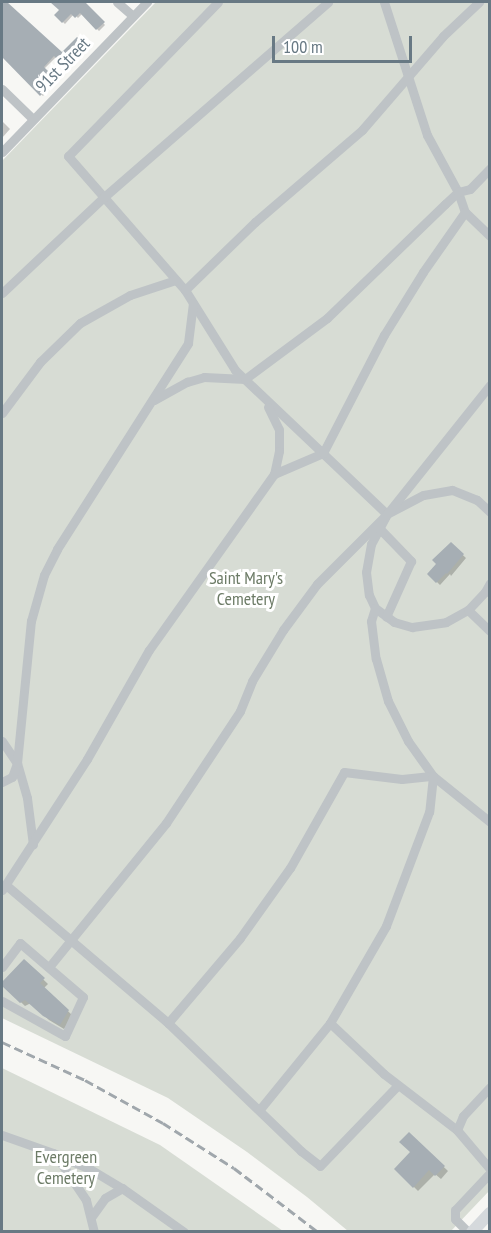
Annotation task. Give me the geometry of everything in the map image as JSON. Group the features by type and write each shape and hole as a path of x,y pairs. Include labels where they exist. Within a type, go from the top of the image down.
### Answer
{"main road":[{"path":"470,1232 489,1213"}],"street":[{"path":"117,2 133,16"},
{"name":"91st Street","path":"2,152 147,2"},
{"path":"218,2 68,156 185,290 235,370 266,402 387,514"},
{"path":"2,293 104,197 328,2"},
{"path":"384,2 427,135 458,192 465,212 489,236"},
{"path":"185,290 255,222 362,130 443,36 479,2"},
{"path":"2,89 33,119"},
{"path":"153,400 187,382 204,377 246,379 327,318 458,192 470,189 489,168"},
{"path":"274,474 323,453 384,335 423,272 465,212"},
{"path":"2,413 40,362 80,323 130,295 176,280"},
{"path":"2,782 12,777 17,763 31,621 44,575 57,549 188,343 193,303"},
{"path":"49,967 166,824 240,711 252,681 283,630 317,584 387,514 489,385"},
{"path":"266,402 279,430 279,451 274,474 149,650 87,759 4,887 71,938 168,1023 260,1109 301,1151 320,1166 398,1085"},
{"path":"489,512 477,500 452,490 423,495 387,514 371,544 366,572 369,595 375,608 386,616 412,627 446,622 468,610 487,595 489,583"},
{"path":"477,500 489,497"},
{"path":"380,529 411,561 386,616"},
{"path":"375,608 371,621 376,659 388,701 408,741 434,776 489,822"},
{"path":"468,610 489,631"},
{"path":"2,741 17,763 27,798 33,845"},
{"path":"168,1023 240,938 284,877 344,772 402,779 434,776"},
{"path":"260,1109 330,1023 386,926 429,812 434,776"},
{"path":"2,967 21,943 83,997 65,1036 2,1000"},
{"path":"330,1023 398,1085 457,1130 489,1171 455,1210 455,1219 470,1232"},
{"path":"457,1130 464,1116 489,1087"},
{"path":"2,1135 53,1153 122,1188 183,1232"},
{"path":"53,1153 76,1182 92,1216 94,1232"},
{"path":"92,1216 105,1198 122,1188"}],"green space":[{"name":"Saint Mary's Cemetery","path":"156,2 489,2 490,1190 451,1231 348,1231 247,1152 168,1098 2,1018 2,161"},
{"name":"Evergreen Cemetery","path":"2,1068 160,1145 283,1231 2,1231"}],"building":[{"path":"2,2 7,2 62,52 77,37 88,47 67,69 54,56 44,67 56,79 40,96 2,57"},
{"path":"50,2 85,2 105,22 96,30 80,13 75,18 71,14 62,23 54,15 59,10"},
{"path":"451,542 464,554 436,583 427,574 436,564 432,560"},
{"path":"24,959 45,978 40,983 69,1010 60,1025 43,1016 25,1000 20,1003 2,986 2,982"},
{"path":"409,1132 445,1166 435,1176 429,1170 413,1188 394,1169 410,1152 399,1142"}],"railway":[{"path":"2,1042 85,1080 163,1123 234,1168 318,1232"}]}
